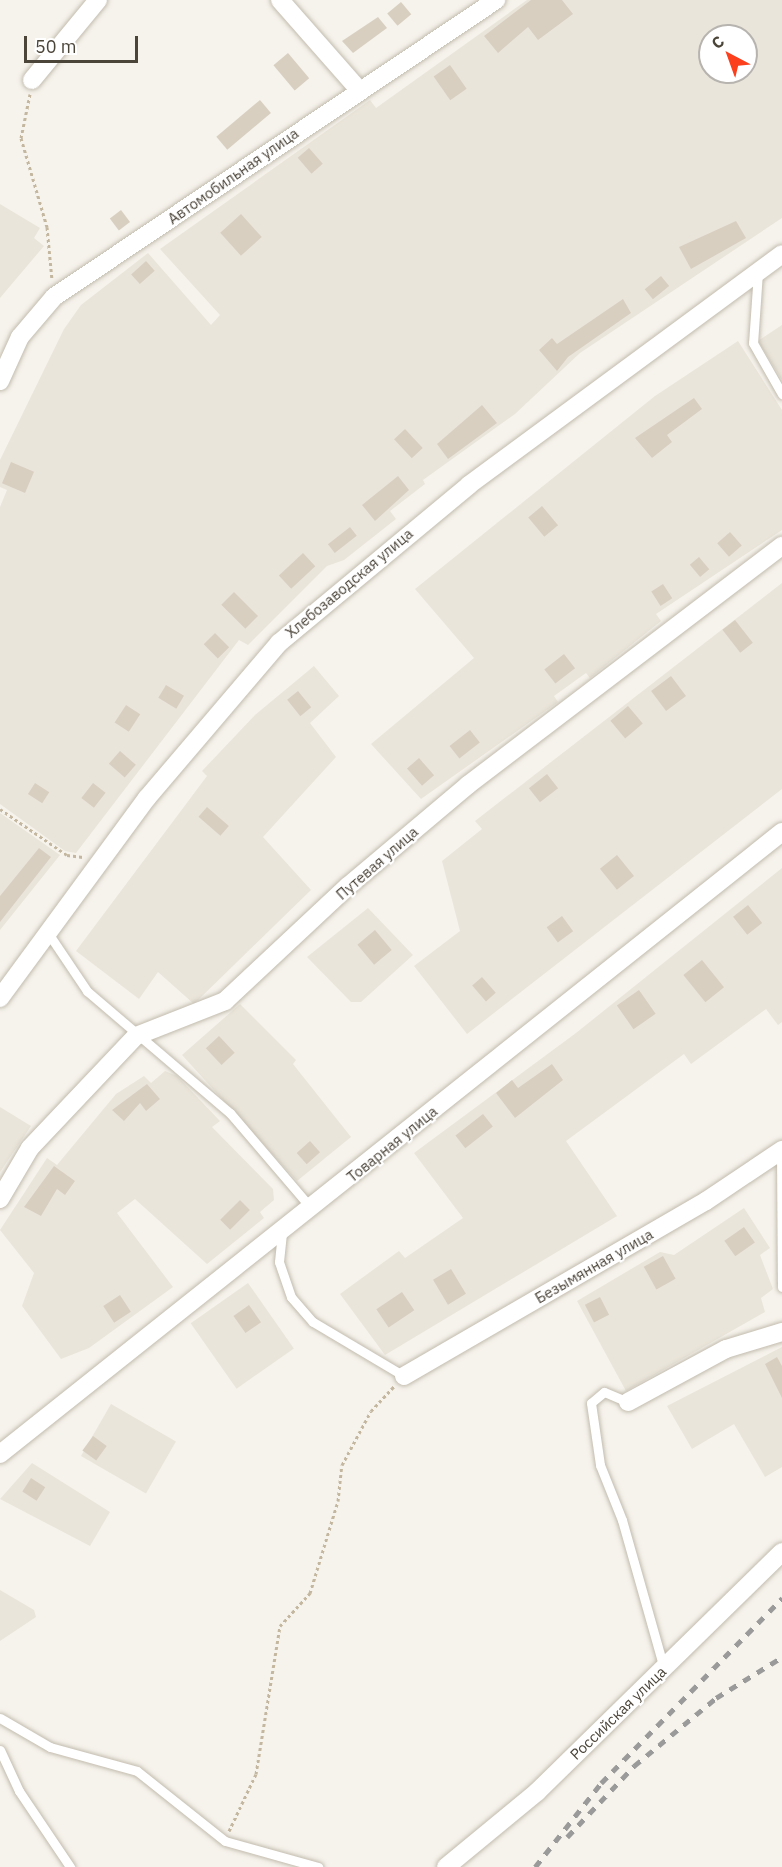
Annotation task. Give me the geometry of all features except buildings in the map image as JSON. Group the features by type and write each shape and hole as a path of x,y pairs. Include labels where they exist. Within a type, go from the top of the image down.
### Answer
{"street":[{"path":"32,80 98,0"},
{"path":"280,0 359,90"},
{"name":"Автомобильная улица","path":"0,381 20,337 54,297 496,0"},
{"name":"Хлебозаводская улица","path":"0,998 100,859 279,643 469,485 782,254"},
{"name":"Путевая улица","path":"0,1199 30,1148 136,1036 225,1001 348,886 468,785 782,546"},
{"name":"Товарная улица","path":"0,1454 282,1233 782,832"},
{"name":"Безымянная улица","path":"404,1376 706,1201 781,1151"},
{"path":"628,1402 726,1349 782,1332"},
{"name":"Российская улица","path":"445,1864 537,1792 782,1552"}],"lane":[{"path":"758,270 753,343 782,394"},
{"path":"47,932 87,992 136,1036 166,1054 230,1113 312,1209"},
{"path":"781,1151 782,1287"},
{"path":"282,1233 279,1262 291,1297 313,1322 404,1376"},
{"path":"628,1402 604,1392 591,1403 600,1465 622,1520 664,1668"},
{"path":"0,1718 50,1747 137,1771 225,1841 318,1867"},
{"path":"0,1749 19,1791 70,1867"}],"path":[{"path":"32,80 21,138 47,227 54,297"},
{"path":"0,809 67,855 100,859"},
{"path":"225,1841 256,1774 280,1626 310,1593 338,1501 342,1465 371,1411 404,1376"}],"shaded area":[{"path":"527,0 782,0 782,218 580,353 515,414 423,480 425,484 390,511 396,519 344,560 327,566 248,645 239,640 76,853 65,851 0,804 0,507 7,490 0,487 0,460 64,329 81,305 148,253 211,325 220,315 160,249 370,100 376,108"},
{"path":"0,204 40,228 34,238 44,246 0,298"},
{"path":"782,325 782,380 758,341"},
{"path":"738,341 782,410 782,530 656,614 661,621 590,678 586,673 554,696 558,702 421,799 371,744 474,658 415,589 655,396"},
{"path":"782,583 782,789 467,1034 414,966 460,931 442,861 482,829 475,821"},
{"path":"314,666 339,696 310,723 336,757 263,837 311,890 194,1004 158,972 139,999 76,951 207,776 202,771 255,715"},
{"path":"0,813 60,855 0,930"},
{"path":"782,868 782,1022 778,1025 766,1009 691,1064 684,1054 566,1141 617,1216 385,1355 340,1294 399,1251 405,1258 463,1218 414,1153 576,1033"},
{"path":"368,908 413,955 361,1002 351,1002 307,957"},
{"path":"240,1004 296,1060 293,1064 351,1137 297,1181 182,1055"},
{"path":"165,1071 177,1076 220,1121 212,1127 273,1189 274,1200 260,1212 264,1218 207,1264 135,1199 117,1213 173,1287 89,1348 61,1359 22,1306 34,1273 0,1230 47,1158 57,1165 116,1094 144,1076 151,1083"},
{"path":"0,1107 31,1126 0,1172"},
{"path":"744,1208 770,1248 760,1255 773,1289 761,1298 765,1312 626,1391 577,1301 660,1252 674,1255"},
{"path":"248,1283 294,1349 237,1389 191,1323"},
{"path":"782,1347 782,1467 765,1477 734,1424 692,1449 667,1406"},
{"path":"111,1404 176,1442 146,1493 81,1456"},
{"path":"32,1463 110,1512 90,1546 0,1499"},
{"path":"0,1590 34,1610 36,1617 0,1641"}],"railway":[{"path":"535,1867 601,1783 782,1598"},
{"path":"567,1837 634,1766 716,1698 782,1657"}]}
